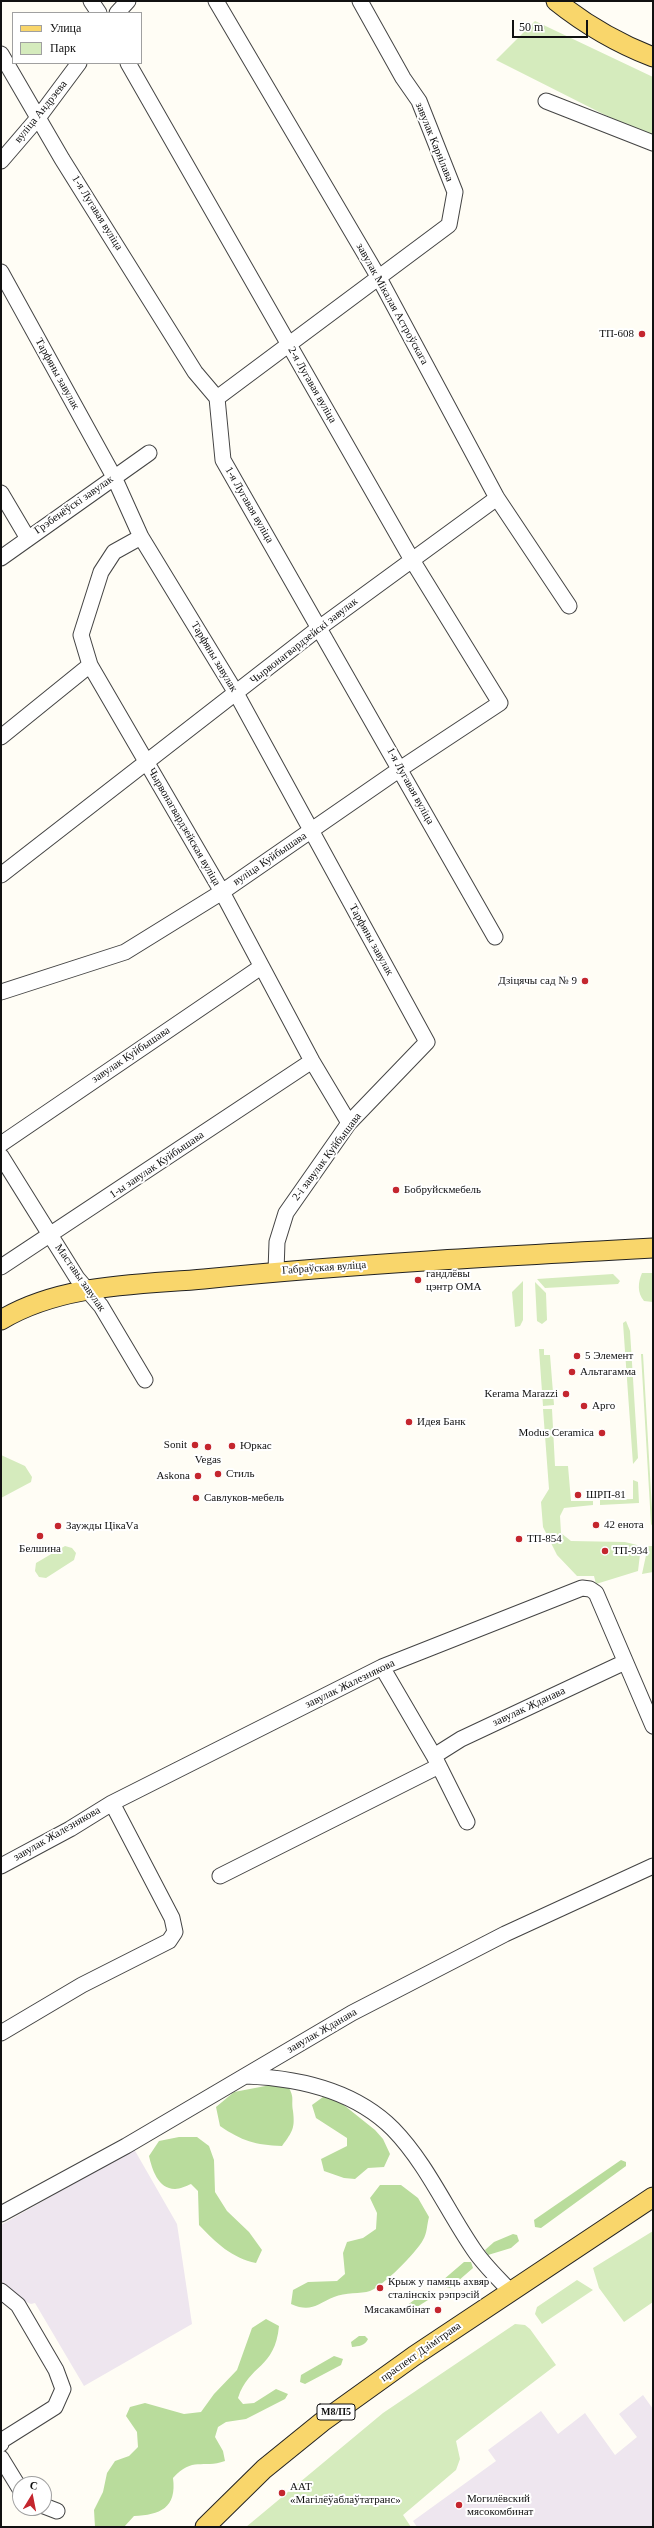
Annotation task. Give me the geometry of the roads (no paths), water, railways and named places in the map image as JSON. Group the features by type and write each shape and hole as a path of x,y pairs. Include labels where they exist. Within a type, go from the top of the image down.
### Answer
{"main road":[{"path":"556,1 584,24 609,38 653,57"},
{"name":"Габраўская вуліца","path":"1,1320 16,1310 53,1297 87,1290 276,1271 653,1248"},
{"name":"праспект Дзімітрава","path":"205,2527 264,2469 322,2422 414,2356 653,2197"}],"street":[{"path":"91,1 98,12"},
{"path":"119,12 128,1"},
{"name":"завулак Мікалая Астроўскага","path":"216,1 379,278 497,498 569,606"},
{"name":"завулак Карнілава","path":"360,1 402,78 418,101 454,192 449,225 379,278"},
{"name":"1-я Лугавая вуліца","path":"1,54 38,118 195,372 217,398 223,460 495,937"},
{"name":"вуліца Андрэева","path":"1,161 38,118 78,64"},
{"name":"2-я Лугавая вуліца","path":"129,64 412,560 500,703"},
{"path":"546,101 653,143"},
{"name":"Тарфяны завулак","path":"1,272 114,478 141,537 236,693 427,1042"},
{"path":"217,398 379,278"},
{"name":"Грэбенёўскі завулак","path":"1,558 27,537 149,453"},
{"path":"1,493 27,537"},
{"name":"Чырвонагвардзейскі завулак","path":"1,875 146,760 236,693 319,628 497,498"},
{"name":"Чырвонагвардзейская вуліца","path":"141,537 114,552 102,572 81,634 90,665 222,892 312,1061 349,1123"},
{"path":"1,737 90,665"},
{"name":"вуліца Куйбышава","path":"1,992 125,952 222,892 400,769 500,703"},
{"name":"завулак Куйбышава","path":"1,1144 261,967"},
{"name":"2-і завулак Куйбышава","path":"276,1271 277,1242 286,1213 349,1123 427,1042"},
{"name":"1-ы завулак Куйбышава","path":"1,1267 51,1236 312,1061"},
{"name":"Маставы завулак","path":"1,1156 51,1236 87,1290 101,1306 146,1380"},
{"name":"завулак Жалезнякова","path":"1,1866 70,1829 112,1802 382,1667 582,1588 590,1589 596,1593 626,1662"},
{"path":"626,1662 653,1726"},
{"name":"завулак Жданава","path":"220,1876 436,1761 461,1739 626,1662"},
{"path":"382,1667 436,1761 467,1822"},
{"name":"завулак Жалезнякова","path":"1,2033 82,1985 168,1942 175,1932 172,1918 112,1802"},
{"name":"завулак Жданава","path":"1,2214 126,2146 352,2013 498,1938 653,1866"},
{"path":"246,2076 283,2078 319,2086 359,2105 385,2123 409,2149 475,2252 510,2292"},
{"path":"1,2291 18,2305 56,2370 63,2389 55,2407 1,2444"},
{"path":"1,2458 12,2476"}],"place":[{"name":"ТП-608","path":"642,334"},
{"name":"Дзіцячы сад № 9","path":"585,981"},
{"name":"Бобруйскмебель","path":"396,1190"},
{"name":"гандлёвы цэнтр ОМА","path":"418,1280"},
{"name":"5 Элемент","path":"577,1356"},
{"name":"Альтагамма","path":"572,1372"},
{"name":"Kerama Marazzi","path":"566,1394"},
{"name":"Арго","path":"584,1406"},
{"name":"Идея Банк","path":"409,1422"},
{"name":"Modus Ceramica","path":"602,1433"},
{"name":"Sonit","path":"195,1445"},
{"name":"Юркас","path":"232,1446"},
{"name":"Vegas","path":"208,1447"},
{"name":"Стиль","path":"218,1474"},
{"name":"Askona","path":"198,1476"},
{"name":"ШРП-81","path":"578,1495"},
{"name":"Савлуков-мебель","path":"196,1498"},
{"name":"42 енота","path":"596,1525"},
{"name":"Заужды ЦікаVа","path":"58,1526"},
{"name":"Белшина","path":"40,1536"},
{"name":"ТП-854","path":"519,1539"},
{"name":"ТП-934","path":"605,1551"},
{"name":"Крыж у памяць ахвяр сталінскіх рэпрэсій","path":"380,2288"},
{"name":"Мясакамбінат","path":"438,2310"},
{"name":"ААТ «Магілёўаблаўтатранс»","path":"282,2493"},
{"name":"Могилёвский мясокомбинат","path":"459,2505"}]}
